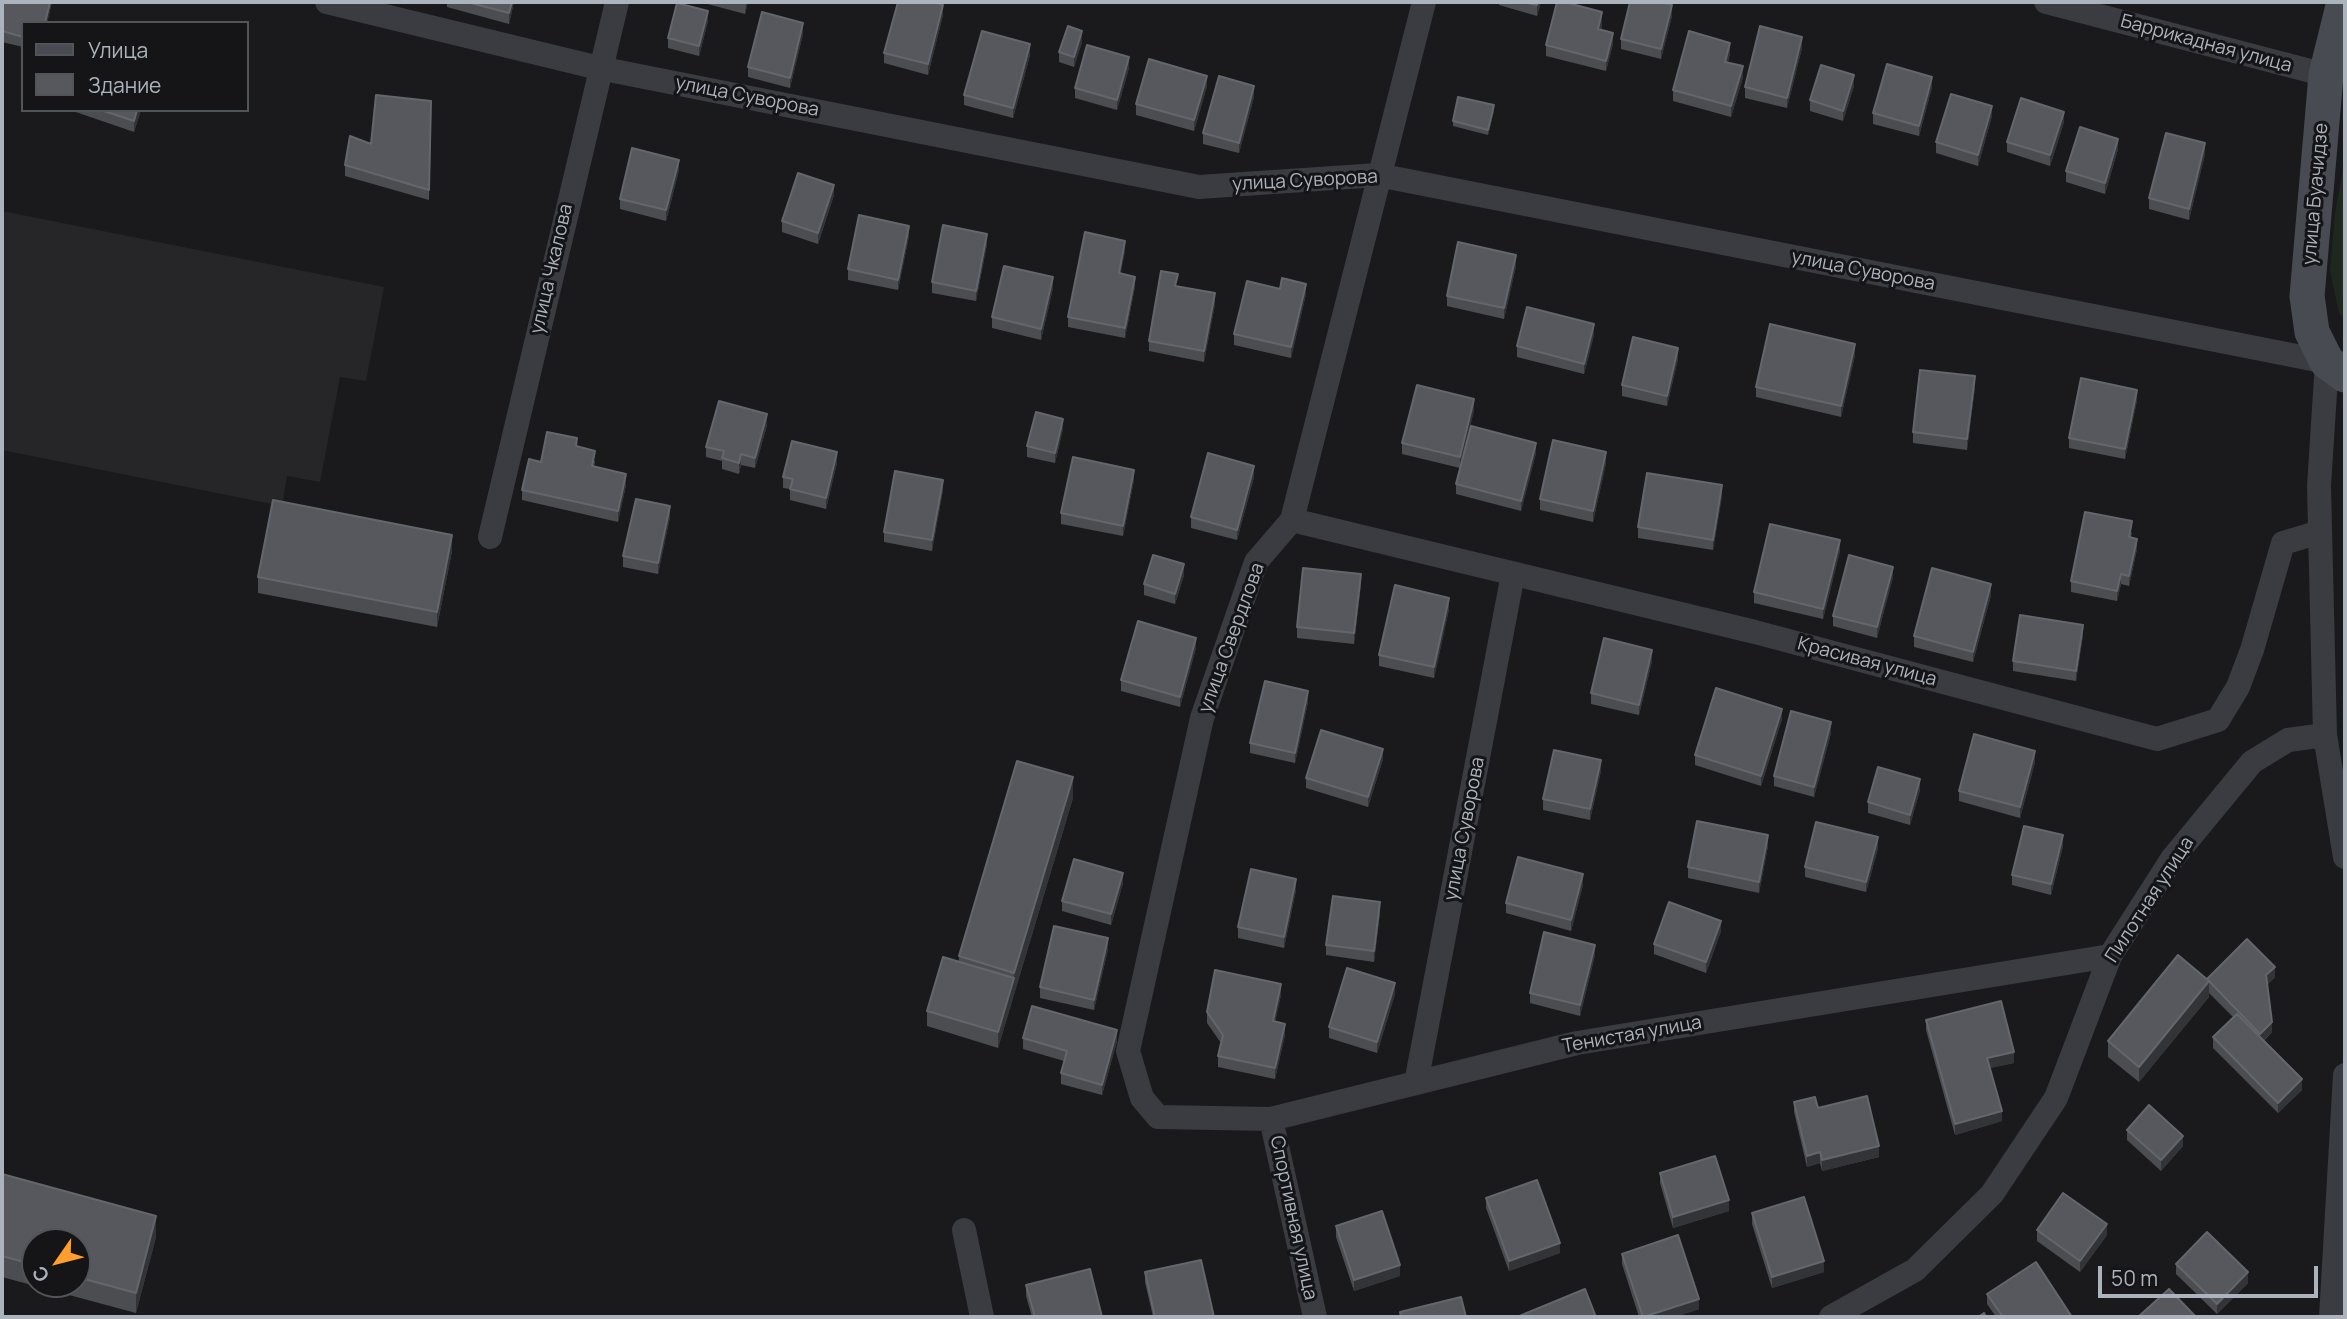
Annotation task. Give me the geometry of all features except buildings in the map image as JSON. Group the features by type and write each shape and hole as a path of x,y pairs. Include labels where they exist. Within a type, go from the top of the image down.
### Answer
{"main road":[{"name":"улица Буачидзе","path":"2336,369 2312,332 2306,296 2326,75 2344,2"}],"street":[{"name":"улица Суворова","path":"327,2 599,68 1199,187 1378,174 2336,369"},
{"name":"улица Чкалова","path":"490,537 599,68 617,2"},
{"name":"улица Свердлова","path":"1158,1117 1142,1098 1128,1051 1202,718 1256,562 1292,520 1378,174 1424,2"},
{"name":"Баррикадная улица","path":"2046,2 2326,75"},
{"path":"2336,369 2319,486 2325,735 2345,857"},
{"name":"Красивая улица","path":"1292,520 1755,632 2157,739 2218,720 2238,687 2252,650 2283,543 2320,532"},
{"name":"улица Суворова","path":"1416,1083 1513,574"},
{"name":"Пилотная улица","path":"1831,1317 1915,1270 1992,1194 2056,1098 2110,956 2172,859 2252,762 2288,740 2325,735"},
{"name":"Тенистая улица","path":"1158,1117 1272,1119 1577,1043 2110,956"},
{"path":"2331,1317 2345,1075"},
{"name":"Спортивная улица","path":"1272,1119 1315,1317"},
{"path":"964,1230 982,1317"}],"shaded area":[{"path":"2345,158 2345,320 2339,313 2330,271 2335,213"},
{"path":"2,211 384,287 366,381 340,377 320,482 287,476 282,506 2,450"}]}
